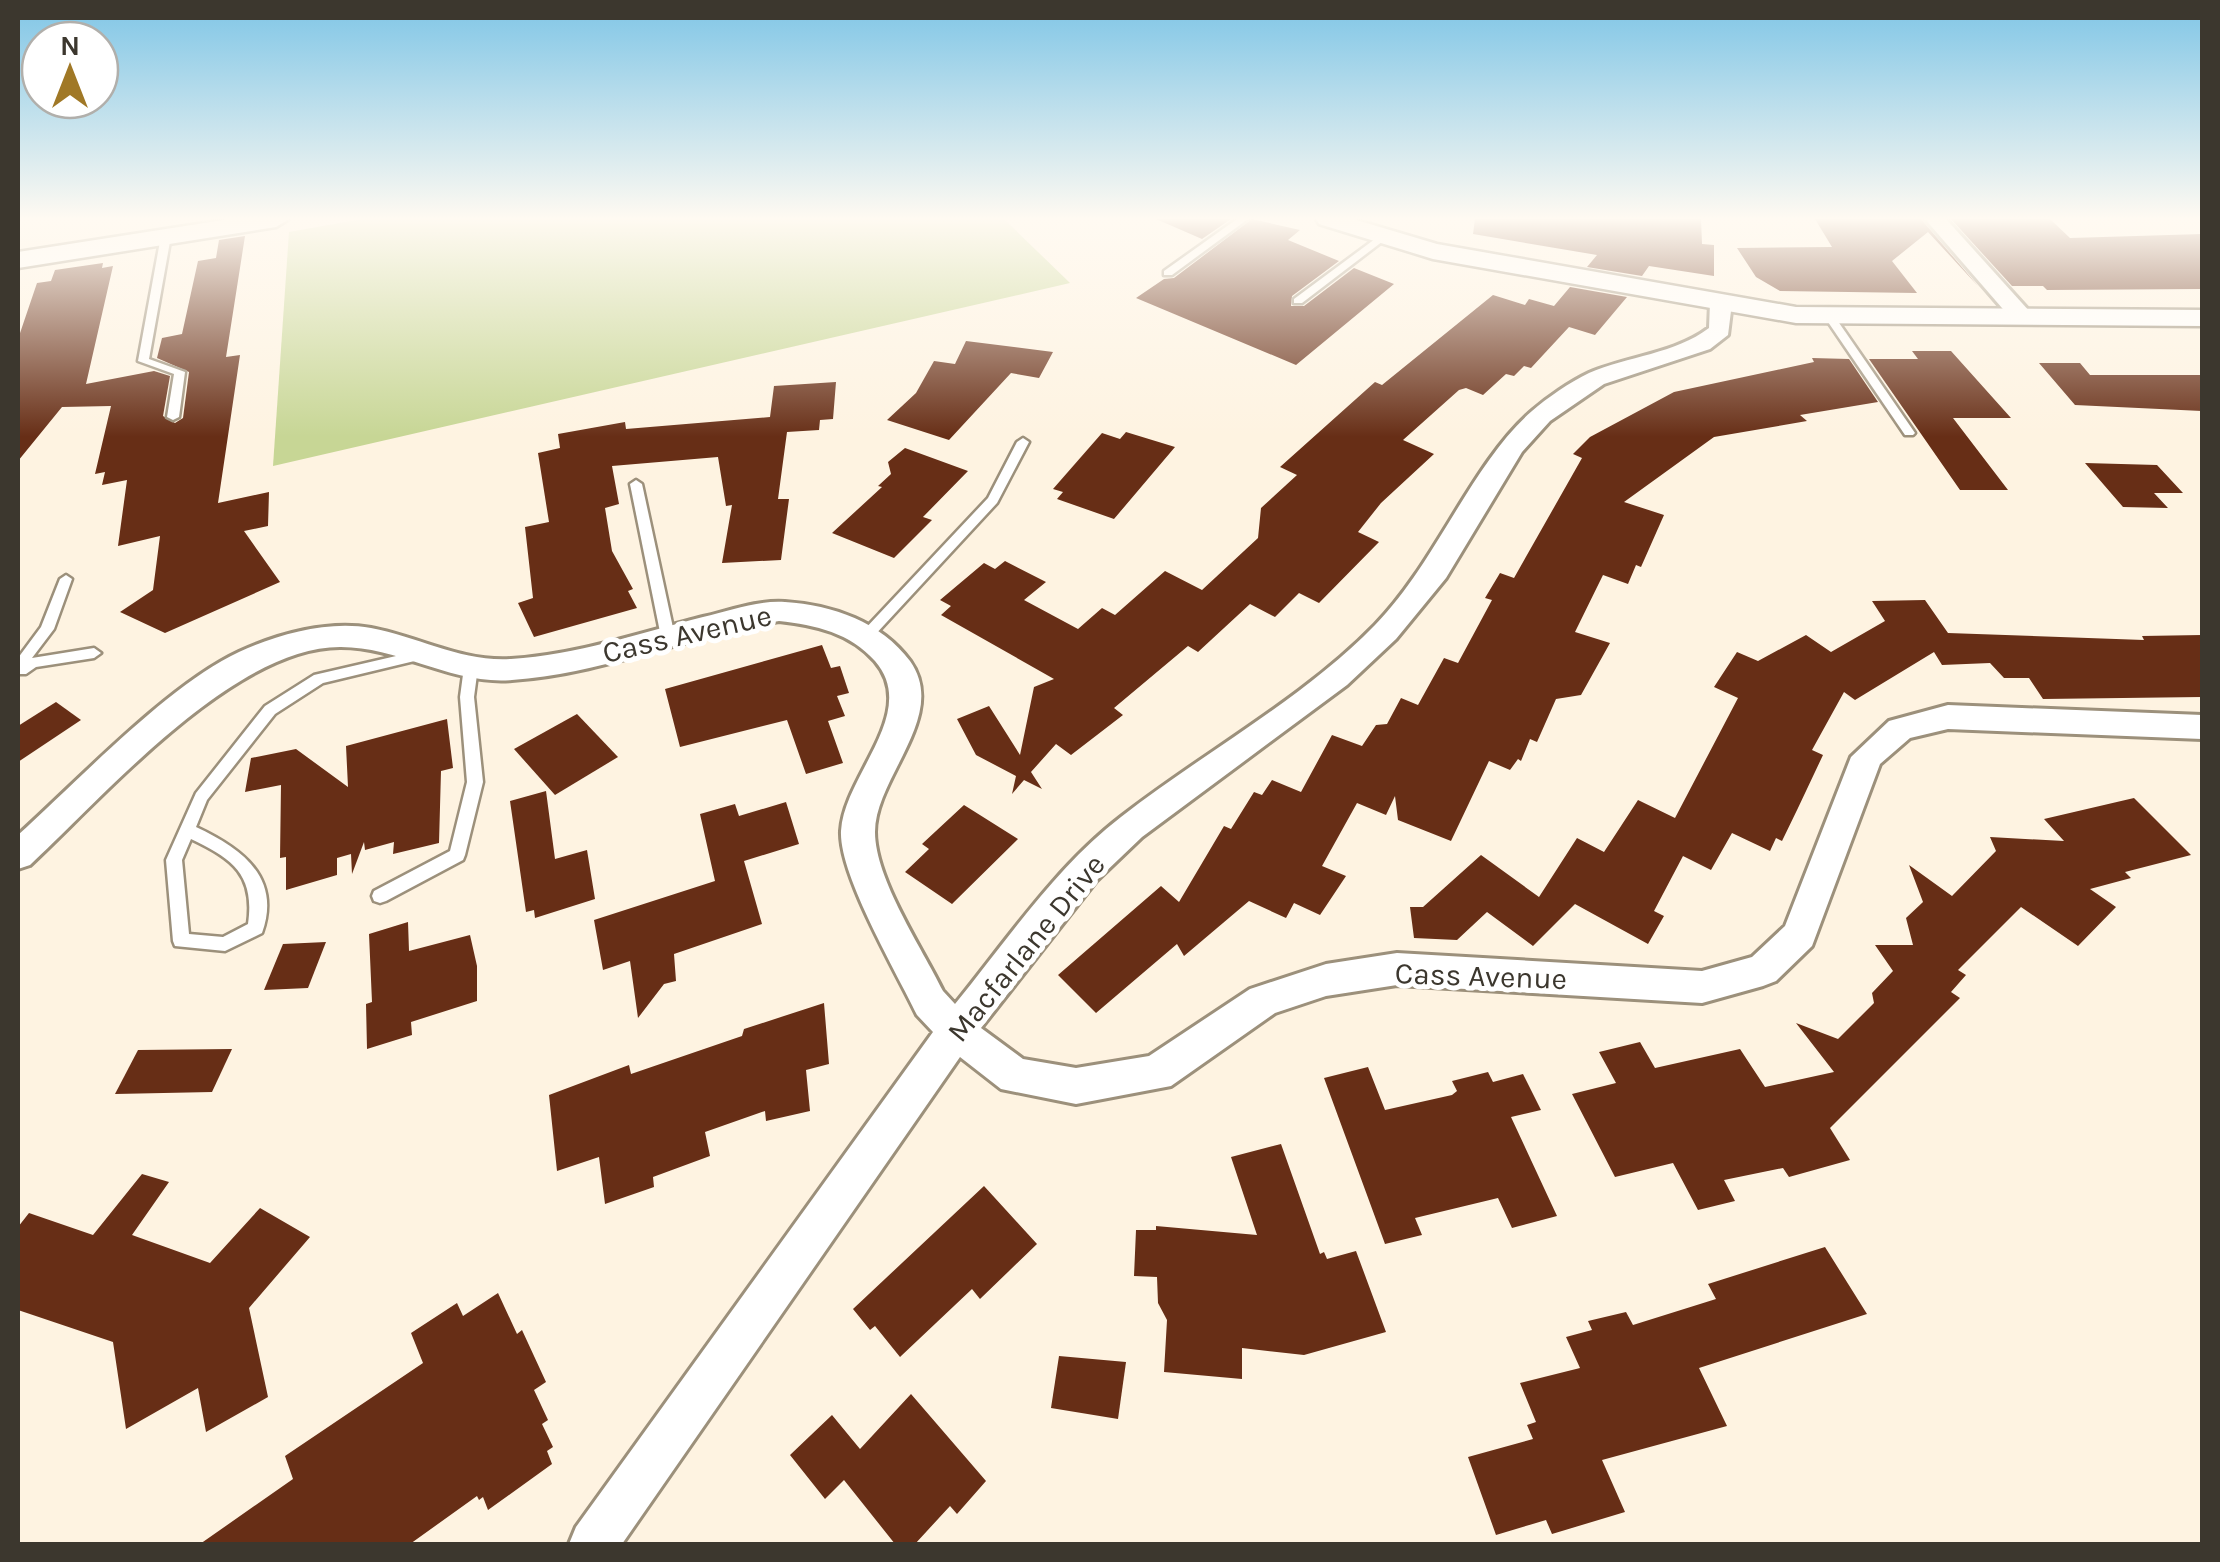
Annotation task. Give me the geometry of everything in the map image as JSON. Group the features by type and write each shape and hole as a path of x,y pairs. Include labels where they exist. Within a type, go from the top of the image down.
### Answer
{"street":[{"path":"1667,292 1830,319 2202,318"},
{"path":"2000,292 2023,318"},
{"name":"Macfarlane Drive","path":"593,1544 956,1031 1085,870 1130,828 1336,677 1386,632 1436,571 1512,448 1541,416 1596,378 1702,344 1720,330 1721,302"},
{"name":"Cass Avenue","path":"18,855 206,685 249,660 292,644 337,636 370,638 471,667 507,670 556,666 779,611 810,614 868,634 899,669 906,696 902,720 866,798 858,830 861,862 930,1003 956,1031 1015,1076 1076,1086 1157,1073 1264,1001 1326,980 1396,969 1702,987 1763,970 1799,935 1866,756 1900,729 1948,717 2202,728"}],"lane":[{"path":"156,292 143,360 180,372 173,417"},
{"path":"1298,301 1310,292"},
{"path":"1830,319 1910,433"},
{"path":"868,634 993,500 1023,442"},
{"path":"636,484 668,637"},
{"path":"18,669 46,628 66,580"},
{"path":"18,669 94,653"},
{"path":"187,830 224,847 255,876 262,901 256,928 224,944 181,941 174,860 201,797 270,710 319,679 424,655"},
{"path":"380,896 457,855 475,782 467,697 471,667"}],"green space":[{"path":"285,292 1031,292 273,466"}],"building":[{"path":"34,292 107,292 86,384 154,371 170,376 163,416 175,423 183,418 189,372 157,358 162,338 182,334 191,292 236,292 226,357 240,355 218,503 269,492 268,526 244,531 280,582 165,633 120,612 153,590 160,536 118,546 127,480 102,485 105,472 95,474 111,406 62,407 18,461 18,339"},
{"path":"1145,292 1298,292 1292,296 1291,306 1304,306 1323,292 1384,292 1296,365 1136,298"},
{"path":"1566,292 1627,297 1595,335 1569,327 1531,368 1524,366 1514,376 1506,374 1483,395 1466,388 1459,390 1403,440 1434,454 1381,503 1358,532 1379,542 1319,603 1299,593 1275,617 1250,604 1198,652 1188,646 1114,708 1123,715 1071,755 1056,744 1031,772 1042,789 1024,780 1012,794 1016,776 976,755 957,719 989,706 1020,755 1034,687 1054,679 941,615 951,606 940,600 984,563 995,569 1005,561 1046,582 1024,600 1078,629 1102,608 1115,615 1165,571 1202,590 1258,538 1261,508 1297,475 1280,467 1375,382 1382,385 1493,295 1525,305 1529,299 1554,306"},
{"path":"966,341 1053,352 1039,378 1011,373 949,440 887,420 916,393 934,361 955,364"},
{"path":"1912,351 1951,351 2011,418 1953,418 2008,490 1960,490 1869,359 1918,359"},
{"path":"1812,358 1849,359 1878,402 1800,415 1807,421 1714,437 1624,502 1664,515 1641,567 1636,565 1628,584 1603,575 1575,632 1610,643 1581,695 1556,699 1537,742 1530,739 1521,761 1518,759 1510,770 1489,761 1451,841 1398,820 1395,796 1386,815 1357,803 1322,866 1346,876 1320,915 1294,903 1286,918 1249,901 1184,956 1177,944 1096,1013 1058,975 1161,886 1179,902 1224,826 1231,829 1254,792 1262,795 1272,780 1301,792 1332,735 1362,746 1376,725 1387,724 1401,698 1418,705 1444,658 1458,663 1492,600 1485,598 1500,573 1514,578 1582,458 1573,454 1590,437 1674,392 1814,362"},
{"path":"2039,363 2080,363 2090,375 2202,375 2202,411 2075,405"},
{"path":"836,382 833,419 820,420 819,430 787,432 778,499 789,499 781,560 722,563 732,505 726,506 718,457 612,466 619,504 605,508 612,551 633,589 628,591 637,608 534,637 518,603 533,598 525,527 549,522 538,453 560,448 558,434 625,422 626,429 770,417 774,386"},
{"path":"1126,432 1175,447 1114,519 1057,499 1063,492 1053,489 1102,433 1120,439"},
{"path":"905,448 968,471 923,517 932,520 894,558 832,533 882,487 878,486 891,474 888,462"},
{"path":"2085,463 2157,465 2183,493 2154,493 2168,508 2123,507"},
{"path":"1925,600 1948,633 2144,640 2142,636 2202,635 2202,697 2043,699 2029,678 2004,678 1990,663 1942,665 1934,652 1855,700 1844,692 1812,750 1823,755 1782,841 1776,838 1770,851 1732,833 1711,870 1683,856 1654,911 1664,916 1648,944 1575,904 1533,946 1487,912 1457,940 1414,938 1410,907 1423,907 1481,855 1539,897 1577,838 1604,852 1638,800 1675,818 1738,698 1714,687 1737,652 1758,661 1806,635 1831,652 1885,621 1872,601"},
{"path":"822,645 831,668 840,666 849,693 837,696 845,716 828,721 843,763 806,774 787,720 680,747 665,689"},
{"path":"56,702 81,720 18,762 18,726"},
{"path":"577,714 618,757 555,795 514,749"},
{"path":"447,719 453,768 441,771 439,843 393,854 394,842 365,850 364,842 352,874 351,854 337,858 337,875 286,890 286,857 280,858 281,785 245,792 251,758 296,749 348,787 346,746"},
{"path":"546,791 555,859 587,850 595,899 535,918 534,910 526,912 510,801"},
{"path":"2134,798 2191,855 2125,872 2131,878 2090,889 2116,907 2078,946 2021,907 1958,970 1966,975 1951,992 1960,998 1830,1128 1850,1160 1789,1177 1783,1168 1724,1180 1735,1201 1698,1210 1673,1163 1615,1177 1572,1094 1616,1083 1599,1052 1640,1042 1655,1068 1740,1049 1765,1087 1834,1072 1796,1023 1838,1039 1874,1003 1872,993 1893,971 1875,945 1913,945 1906,918 1923,902 1909,865 1952,896 1996,851 1990,837 2064,841 2044,819"},
{"path":"786,802 799,844 744,861 762,924 674,954 676,981 664,984 638,1018 630,961 603,970 594,920 715,881 700,814 735,804 739,816"},
{"path":"964,805 1018,839 952,904 905,872 929,849 922,844"},
{"path":"408,922 409,951 470,935 477,966 477,1001 411,1022 412,1035 367,1049 366,1004 372,1002 369,934"},
{"path":"326,942 308,988 264,990 283,944"},
{"path":"824,1003 829,1064 806,1070 810,1111 766,1121 765,1111 705,1132 710,1156 653,1177 654,1187 605,1204 599,1157 557,1171 549,1095 629,1065 631,1074 742,1036 744,1029"},
{"path":"232,1049 212,1092 115,1094 138,1050"},
{"path":"1368,1067 1385,1110 1452,1095 1457,1091 1452,1081 1488,1072 1493,1082 1523,1074 1541,1110 1511,1117 1557,1216 1512,1228 1498,1198 1415,1218 1422,1235 1385,1244 1324,1078"},
{"path":"1281,1144 1320,1254 1324,1252 1327,1259 1356,1251 1386,1332 1304,1355 1242,1348 1242,1379 1164,1372 1167,1320 1158,1303 1157,1277 1134,1276 1136,1230 1156,1230 1156,1226 1257,1235 1231,1157"},
{"path":"142,1174 169,1182 132,1235 210,1263 260,1208 310,1237 249,1308 268,1397 206,1432 198,1388 126,1429 113,1342 18,1310 18,1227 29,1213 93,1235"},
{"path":"984,1186 1037,1244 980,1299 972,1289 900,1357 875,1326 870,1330 853,1309"},
{"path":"1825,1247 1867,1314 1699,1368 1727,1426 1602,1460 1625,1512 1552,1534 1546,1520 1496,1535 1468,1457 1533,1439 1527,1425 1536,1422 1520,1383 1580,1368 1566,1337 1592,1330 1588,1321 1626,1312 1633,1325 1716,1299 1708,1284"},
{"path":"498,1293 517,1334 522,1330 546,1382 534,1390 548,1420 542,1424 553,1447 547,1451 552,1464 488,1510 483,1497 479,1500 477,1496 410,1544 200,1544 293,1479 285,1456 423,1363 411,1333 457,1303 463,1316"},
{"path":"1059,1356 1126,1362 1118,1419 1051,1408"},
{"path":"911,1394 986,1481 957,1514 950,1506 915,1544 895,1544 844,1480 825,1499 790,1455 832,1415 860,1449"}]}
